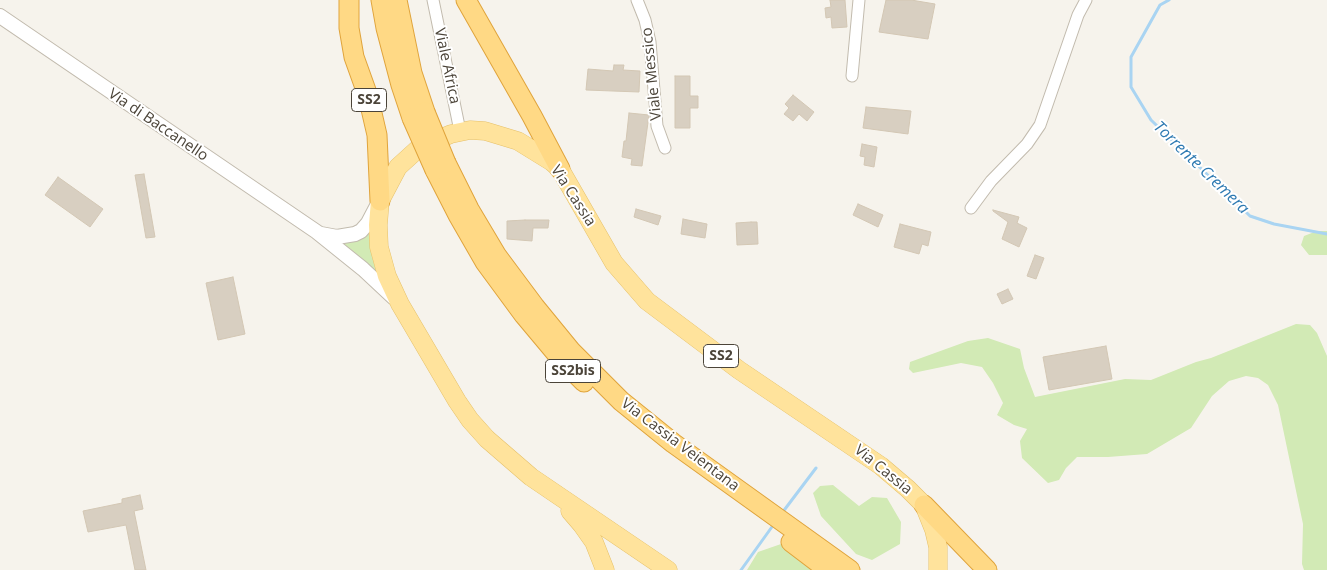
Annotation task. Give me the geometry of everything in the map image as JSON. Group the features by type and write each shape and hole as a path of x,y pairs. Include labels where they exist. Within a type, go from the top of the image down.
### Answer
{"highway":[{"name":"SS2","path":"349,0 349,28 354,57 368,96 378,135 380,201"},
{"name":"Via Cassia Veientana","path":"381,0 386,28 401,84 418,115 441,167 497,256 571,351 620,401 769,519 850,570"},
{"name":"Via Cassia Veientana","path":"397,0 412,73 418,115"},
{"name":"SS2","path":"466,0 560,169"},
{"path":"924,505 987,570"},
{"name":"Via Cassia Veientana","path":"789,533 828,570"}],"main road":[{"name":"Via Cassia","path":"668,570 551,491 516,465 487,439 470,420 457,401 400,304 387,276 380,247 378,225 380,201 394,174 409,155 428,142 460,132 485,131 510,137 541,154 560,169 614,262 647,301 740,370 880,466 908,488 924,505 934,530 938,547 938,570"},
{"name":"Via Cassia","path":"551,491 582,524 594,542 605,570"}],"street":[{"name":"Viale Africa","path":"433,0 460,132"},
{"name":"Viale Messico","path":"637,0 645,20 650,42 657,126 665,148"},
{"path":"852,76 859,0"},
{"path":"971,208 991,181 1027,144 1040,126 1078,15 1086,0"},
{"name":"Via di Baccanello","path":"0,16 317,232 364,268 400,304"},
{"name":"Via di Baccanello","path":"317,232 337,237 355,234 361,231 368,223 380,201"}],"green space":[{"path":"372,228 386,285 338,241 348,242 360,239"},
{"path":"1317,231 1327,231 1327,255 1309,255 1301,245 1304,236"},
{"path":"1296,324 1310,325 1317,333 1327,356 1327,570 1304,570 1302,564 1303,524 1278,405 1268,385 1258,378 1246,376 1229,381 1212,396 1191,428 1147,454 1077,457 1066,468 1059,480 1048,483 1022,458 1020,441 1027,429 1014,425 997,415 1003,403 982,367 961,363 913,373 909,369 910,362 968,341 988,338 1020,349 1024,368 1035,397 1125,379 1151,380"},
{"path":"833,485 859,506 872,497 887,498 901,522 900,544 872,560 856,554 821,516 813,493 820,486"},
{"path":"781,544 813,570 747,570 758,552"}],"building":[{"path":"830,0 845,0 847,27 832,28 831,17 826,18 825,8 831,7"},
{"path":"886,0 911,0 935,4 928,39 879,32"},
{"path":"614,65 624,65 623,70 640,71 639,92 586,90 588,69 613,71"},
{"path":"675,76 690,76 690,96 698,96 698,108 690,108 690,128 675,128"},
{"path":"793,95 814,112 807,121 799,114 793,121 784,114 789,108 785,104"},
{"path":"866,107 911,111 908,134 863,128"},
{"path":"629,113 649,115 642,166 631,165 632,159 622,157"},
{"path":"862,144 877,147 874,167 864,165 865,157 860,156"},
{"path":"144,174 155,237 146,238 135,175"},
{"path":"58,177 103,209 90,227 45,195"},
{"path":"858,204 883,215 878,227 853,215"},
{"path":"636,209 661,216 658,225 634,217"},
{"path":"993,210 1019,217 1017,223 1027,228 1019,247 1002,239 1008,222"},
{"path":"683,219 707,224 705,238 681,234"},
{"path":"549,220 548,228 533,228 532,241 507,239 507,221"},
{"path":"757,222 758,244 737,245 736,223"},
{"path":"900,224 931,232 928,246 922,244 919,254 894,247"},
{"path":"1035,255 1044,258 1036,279 1027,276"},
{"path":"233,277 245,334 218,340 206,283"},
{"path":"1008,289 1013,299 1002,304 997,294"},
{"path":"1106,346 1112,379 1049,390 1043,357"},
{"path":"140,495 143,509 134,511 146,570 135,570 126,525 88,532 83,511 122,503 122,499"}],"waterway":[{"name":"Torrente Cremera","path":"1169,0 1160,5 1131,57 1131,87 1151,120 1250,216 1274,224 1327,234"},
{"path":"782,513 816,468"},
{"path":"741,570 774,524"}]}
